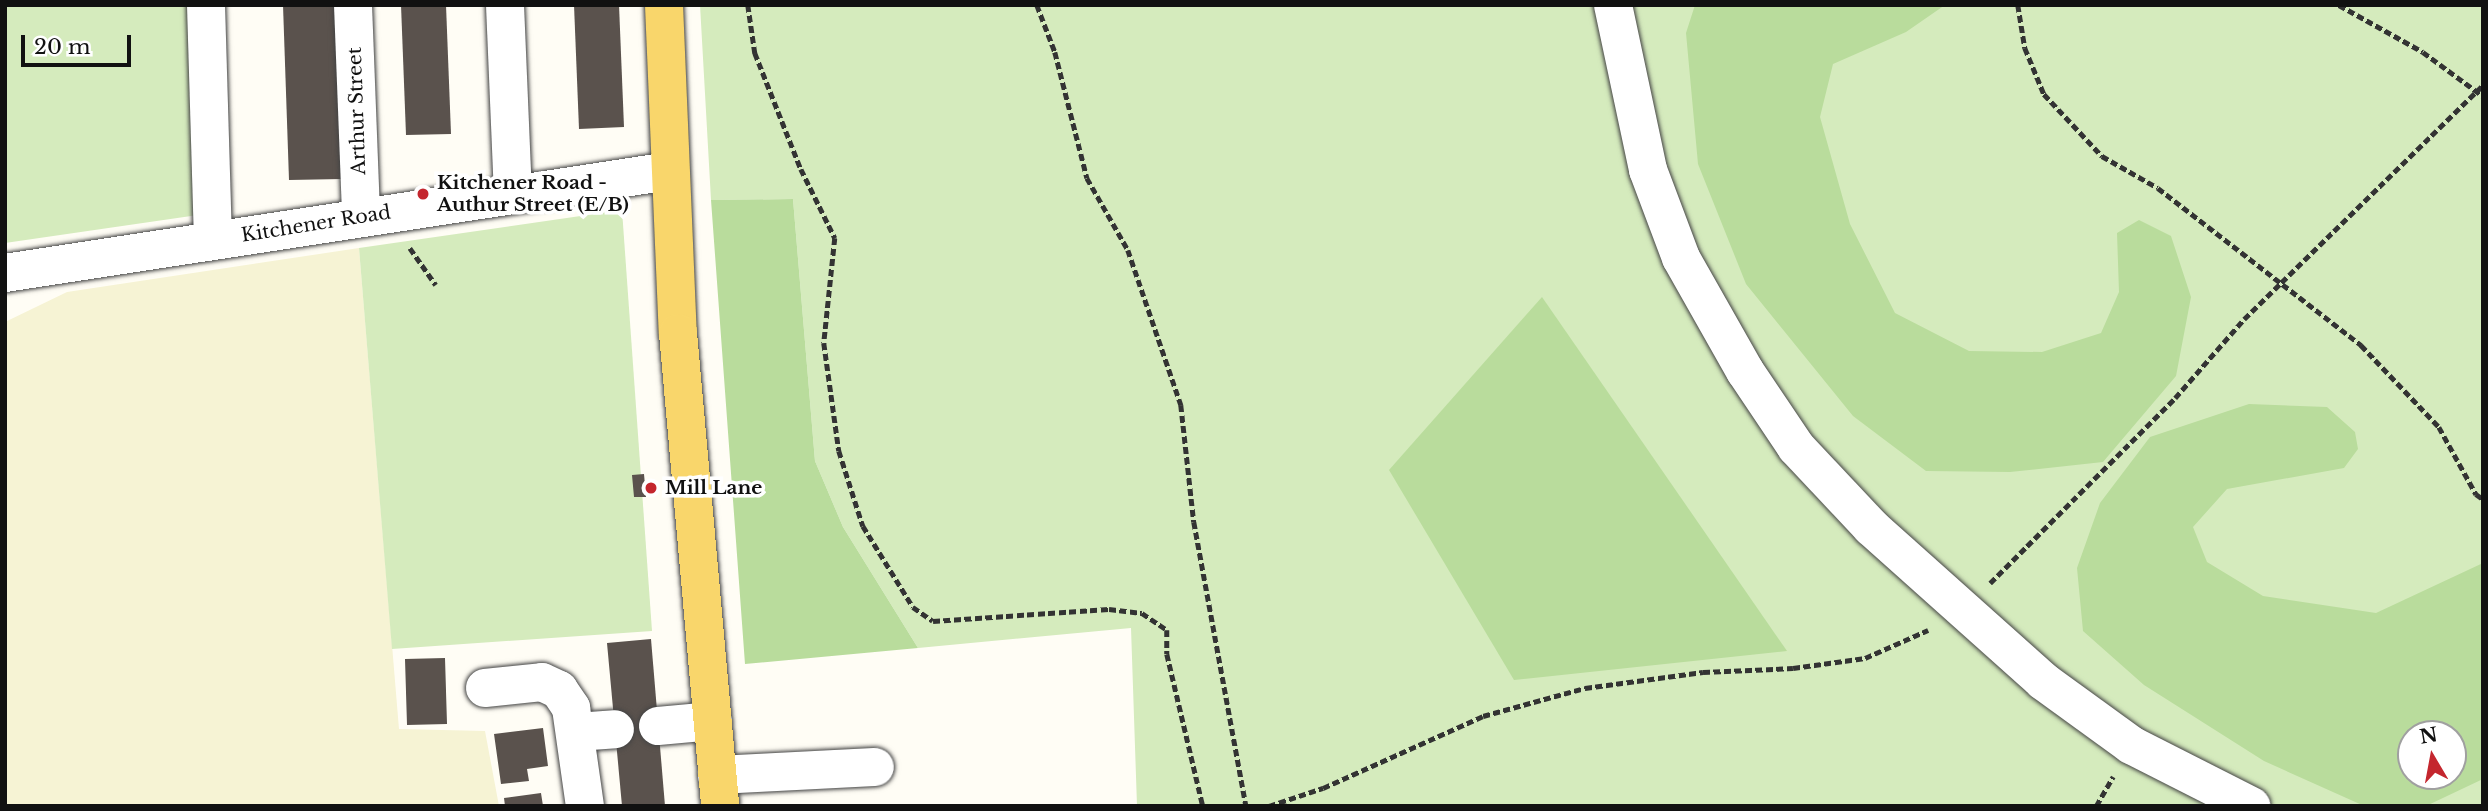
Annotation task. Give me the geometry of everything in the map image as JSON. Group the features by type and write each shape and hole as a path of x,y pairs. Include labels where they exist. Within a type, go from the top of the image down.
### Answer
{"main road":[{"path":"664,5 678,333 719,790"}],"street":[{"path":"206,5 213,239"},
{"name":"Arthur Street","path":"353,5 361,217"},
{"path":"505,5 513,194"},
{"path":"1613,5 1648,170 1681,258 1745,371 1796,446 1871,527 2043,681 2130,745 2251,806"},
{"name":"Kitchener Road","path":"5,273 669,171"},
{"path":"485,688 542,682 550,686 571,708 584,806"},
{"path":"658,726 713,721"},
{"path":"576,732 615,729"},
{"path":"719,790 875,767"}],"path":[{"path":"748,5 755,53 801,169 835,238 824,343 839,451 863,526 913,607 933,621 1109,609 1142,613 1167,630 1167,654 1203,806"},
{"path":"1037,5 1055,52 1087,178 1128,250 1181,405 1194,522 1246,806"},
{"path":"2018,5 2025,48 2044,94 2069,121 2102,156 2158,188 2361,345 2439,427 2476,494 2483,499"},
{"path":"2339,5 2423,52 2483,96"}],"shaded area":[{"path":"359,248 399,729 485,731 499,806 5,806 5,322 67,292"}],"green space":[{"path":"5,5 191,5 198,215 5,243"},
{"path":"700,5 2483,5 2483,806 1137,806 1131,628 918,648 843,527 815,461 793,199 711,200"},
{"path":"1695,5 1945,5 1906,32 1833,64 1820,117 1850,224 1895,313 1969,351 2042,352 2101,333 2119,292 2117,233 2139,220 2171,236 2191,297 2176,376 2103,462 2010,472 1926,471 1853,416 1746,284 1698,164 1686,33"},
{"path":"793,199 815,461 843,527 918,648 745,664 711,200"},
{"path":"622,210 652,631 392,649 359,248"},
{"path":"1542,297 1787,651 1514,680 1389,470"},
{"path":"2249,404 2327,407 2355,432 2358,449 2344,468 2227,489 2193,527 2207,562 2263,596 2376,613 2483,563 2483,779 2467,787 2467,720 2397,720 2397,790 2460,790 2426,806 2362,805 2264,761 2144,685 2083,631 2077,568 2100,503 2150,437"}],"building":[{"path":"283,5 336,5 342,179 289,180"},
{"path":"401,5 446,5 451,134 406,135"},
{"path":"574,5 619,5 624,127 579,129"},
{"path":"644,474 646,497 634,497 632,475"},
{"path":"651,639 665,806 622,806 607,643"},
{"path":"445,658 447,724 407,725 405,659"},
{"path":"543,728 548,766 527,769 529,781 501,784 494,734"},
{"path":"541,793 543,806 505,806 504,798"}],"place":[{"name":"Kitchener Road - Authur Street (E/B)","path":"423,194"},
{"name":"Mill Lane","path":"651,488"}]}
